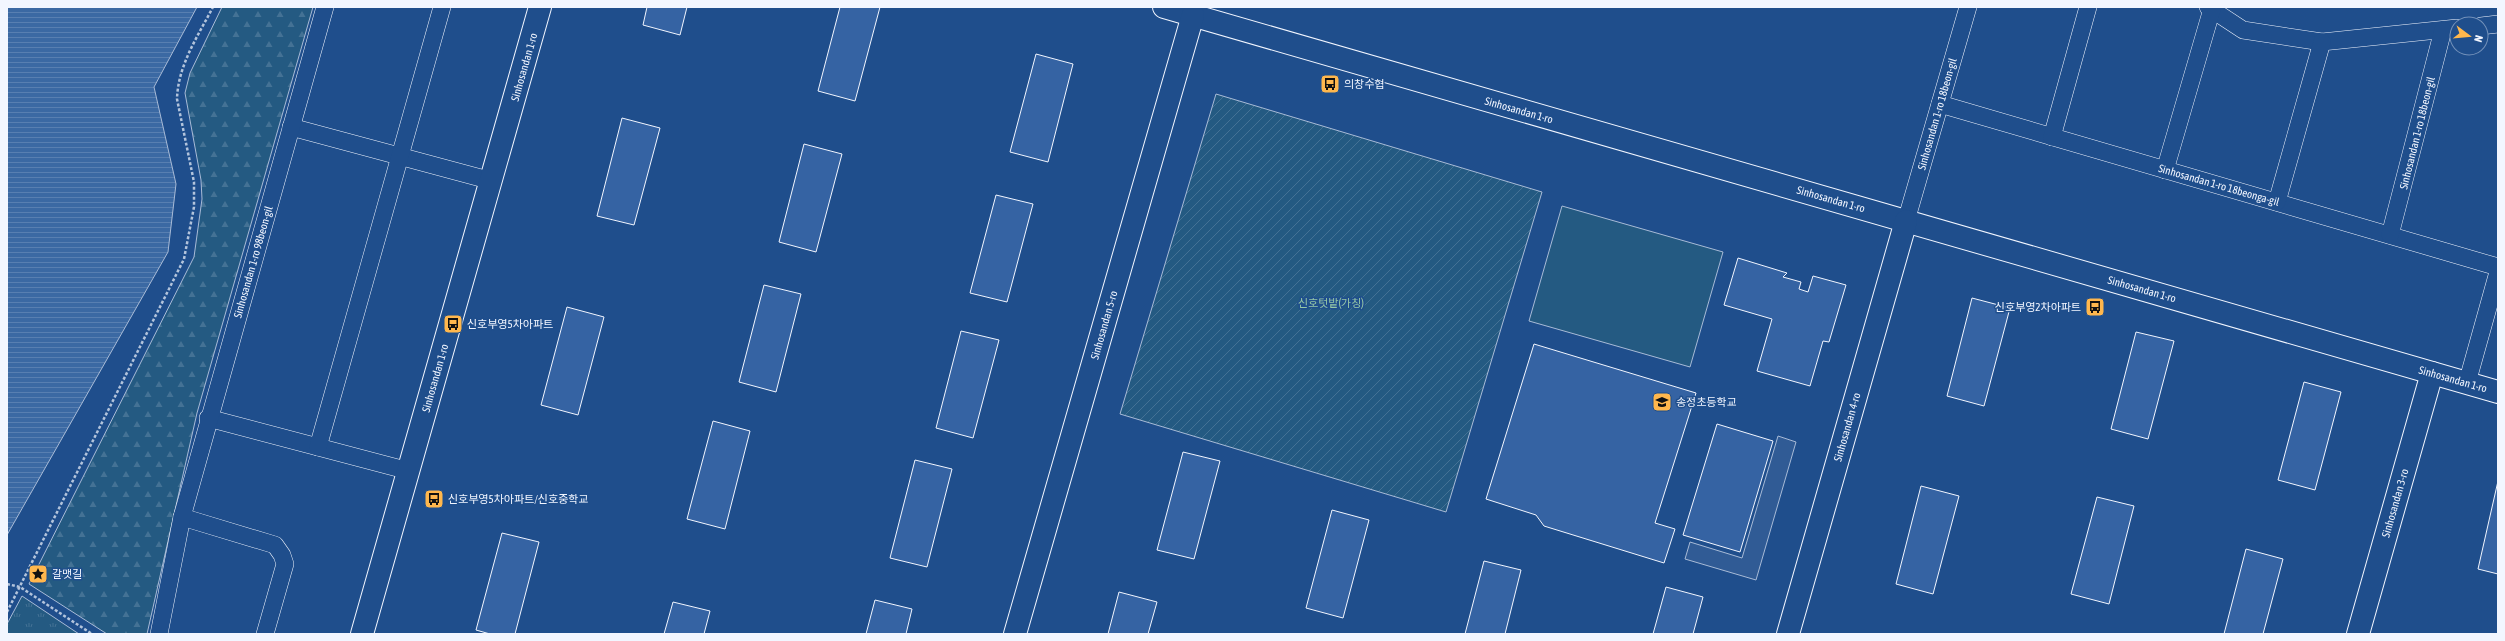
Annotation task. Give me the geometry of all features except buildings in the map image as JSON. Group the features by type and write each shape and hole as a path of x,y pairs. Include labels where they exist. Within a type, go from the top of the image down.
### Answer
{"main road":[{"name":"Sinhosandan 1-ro","path":"362,634 492,181 540,7"},
{"name":"Sinhosandan 1-ro","path":"1164,7 2498,392"},
{"name":"Sinhosandan 5-ro","path":"1015,634 1193,15"},
{"name":"Sinhosandan 4-ro","path":"1788,634 1906,221"},
{"name":"Sinhosandan 3-ro","path":"2358,634 2432,372"}],"street":[{"name":"Sinhosandan 1-ro 98beon-gil","path":"159,634 182,517 208,418 325,7"},
{"path":"318,447 442,7"},
{"name":"Sinhosandan 1-ro 18beon-gil","path":"1906,221 1968,7"},
{"path":"2052,137 2088,7"},
{"name":"Sinhosandan 1-ro 18beon-gil","path":"2165,170 2210,8 2246,31 2322,42 2449,29"},
{"name":"Sinhosandan 1-ro 18beon-gil","path":"2390,235 2449,32"},
{"path":"2277,202 2322,42"},
{"name":"Sinhosandan 1-ro 18beonga-gil","path":"1940,104 2498,267"},
{"path":"291,127 492,181"},
{"path":"2467,383 2498,272"},
{"path":"208,418 409,471"},
{"path":"182,517 275,545 279,549 285,564 264,634"}],"path":[{"path":"7,612 184,259 194,207 194,182 177,99 178,88 188,56 213,7"},
{"path":"7,584 20,587 92,634"}],"green space":[{"path":"222,7 313,7 197,413 147,634 107,634 29,584 194,257 202,199 201,180 185,93 190,73"},
{"name":"신호텃밭(가칭)","path":"1216,94 1542,192 1446,512 1120,414"},
{"path":"1562,206 1723,252 1690,367 1529,321"},
{"path":"22,596 79,634 7,634 7,624"}],"shaded area":[{"path":"7,7 197,7 154,87 176,184 168,252 7,535"},
{"path":"1778,436 1796,442 1756,580 1685,559 1690,542 1742,558"}],"place":[{"name":"의창수협","path":"1330,84"},
{"name":"신호부영2차아파트","path":"2095,307"},
{"name":"신호부영5차아파트","path":"453,324"},
{"name":"송정초등학교","path":"1662,402"},
{"name":"신호부영5차아파트/신호중학교","path":"434,499"},
{"name":"갈맷길","path":"38,574"}]}
